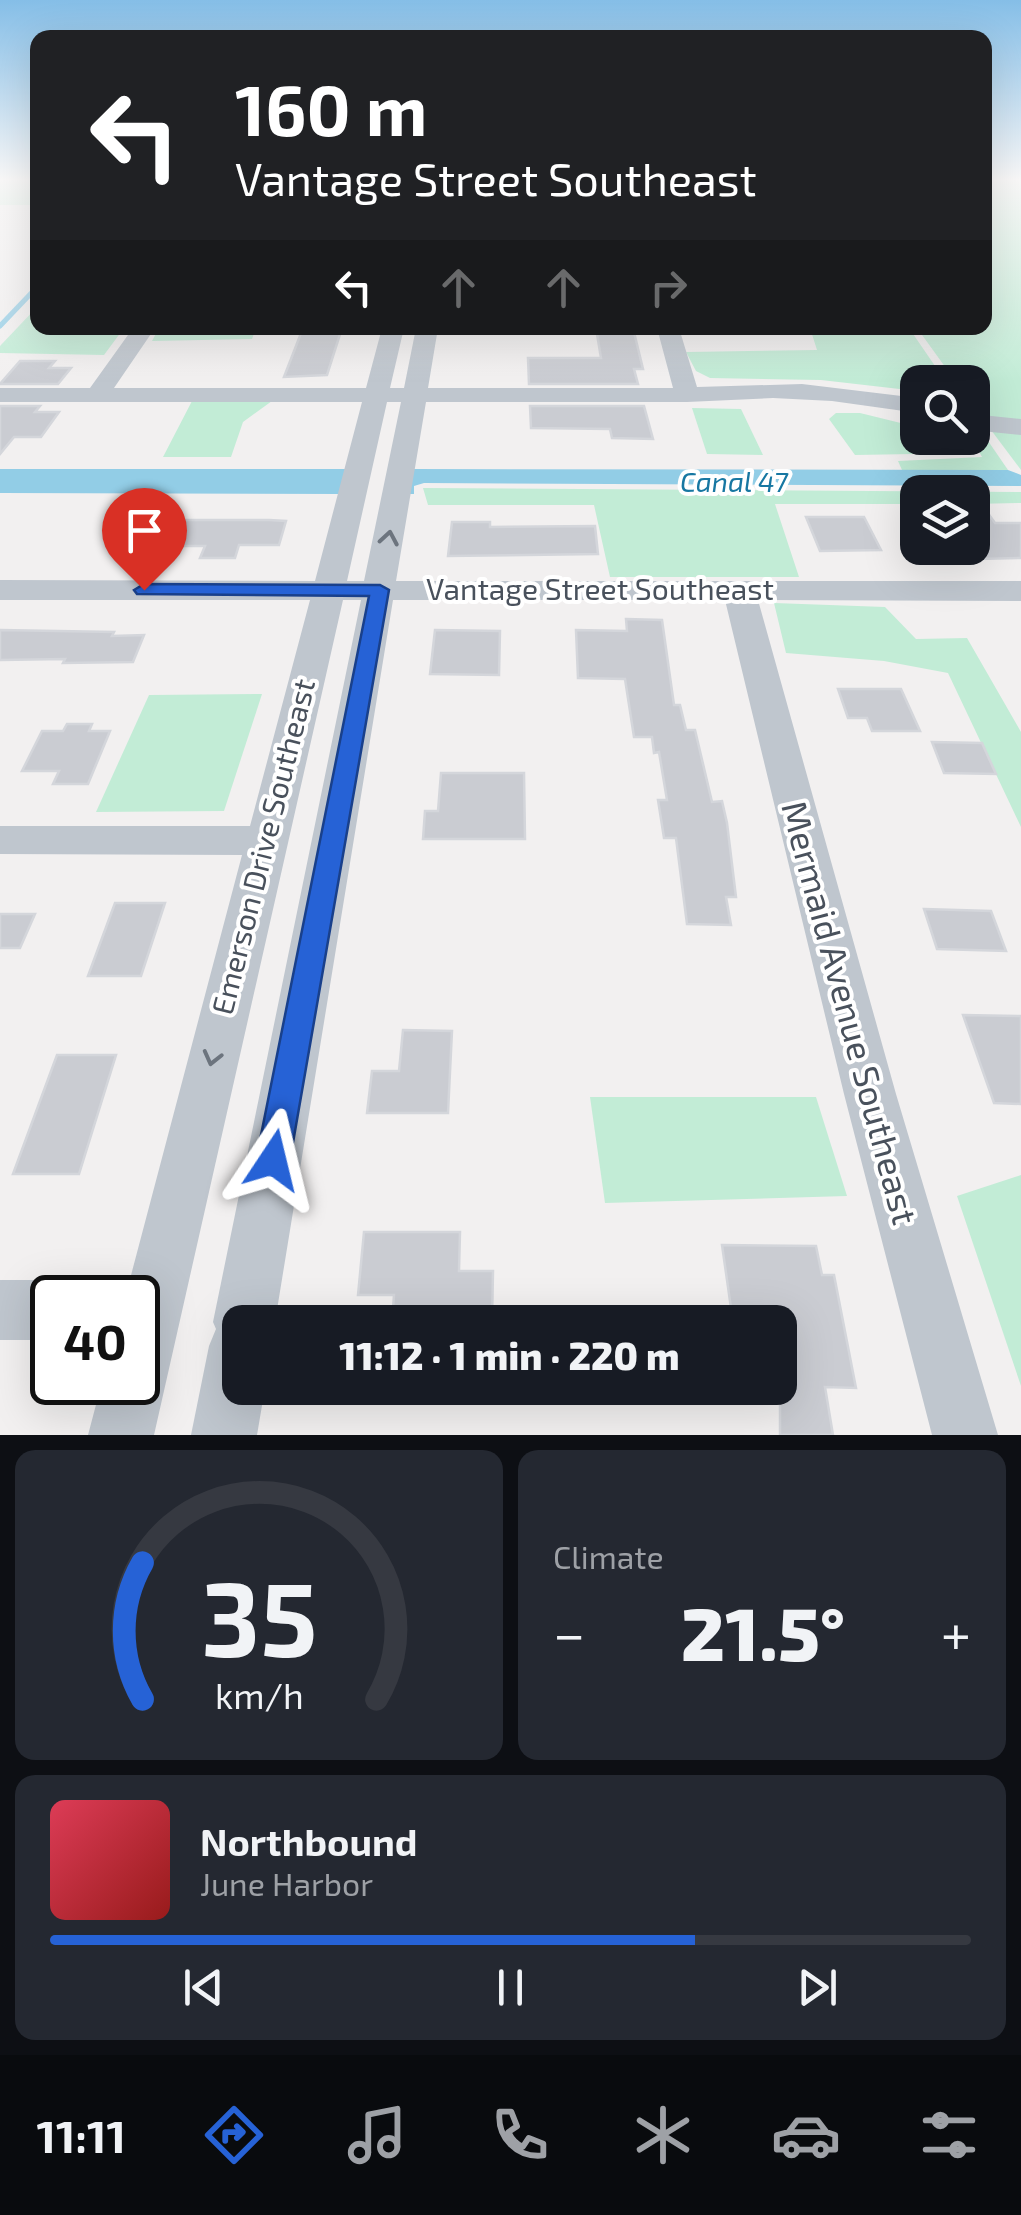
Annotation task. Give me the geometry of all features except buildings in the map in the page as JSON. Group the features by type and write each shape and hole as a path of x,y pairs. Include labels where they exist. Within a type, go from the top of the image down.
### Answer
{"street":[{"path":"96,396 139,335"},
{"name":"Emerson Drive Southeast","path":"247,1305 332,829 380,590 396,395 393,335"},
{"name":"Emerson Drive Southeast","path":"156,1275 329,590 396,395 424,335"},
{"path":"670,335 687,395"},
{"path":"0,396 687,395 728,401 833,402 900,408"},
{"name":"Vantage Street Southeast","path":"0,590 1021,591"},
{"name":"Mermaid Avenue Southeast","path":"739,590 798,825 822,898 870,1094 964,1435"},
{"path":"0,840 264,841"},
{"path":"0,1310 30,1310"},
{"path":"121,1435 128,1405"},
{"path":"224,1435 229,1405"}],"green space":[{"path":"992,248 1021,248 1021,470 990,429 990,365 944,365 922,335 992,335"},
{"path":"30,314 30,335 119,335 104,355 0,353 0,346"},
{"path":"155,335 253,335 252,339 152,341"},
{"path":"812,335 914,335 934,365 900,365 900,389 821,380 710,378 696,371 686,352 817,350"},
{"path":"192,401 272,401 243,422 231,457 163,457"},
{"path":"692,408 741,409 763,455 707,454"},
{"path":"836,413 860,413 900,423 900,454 855,455 829,419"},
{"path":"990,444 1008,470 902,470 898,461 990,455"},
{"path":"423,488 900,491 900,504 775,504 799,577 610,577 594,505 428,505"},
{"path":"990,492 1021,492 1021,503 990,504"},
{"path":"774,603 885,607 916,639 967,638 1021,732 1021,827 948,673 884,661 786,653"},
{"path":"262,694 224,811 96,812 149,695"},
{"path":"590,1097 816,1097 847,1196 605,1203"},
{"path":"1021,1175 1021,1386 957,1196"}],"water":[{"path":"0,469 347,469 341,494 0,493"},
{"name":"Canal 47","path":"413,469 1008,470 1021,475 1021,486 990,486 990,475 900,475 900,485 424,483 414,486 414,494 409,494"}],"waterway":[{"path":"0,326 30,294"}],"route":[{"path":"144,590 380,590 332,829 273,1160"}]}
